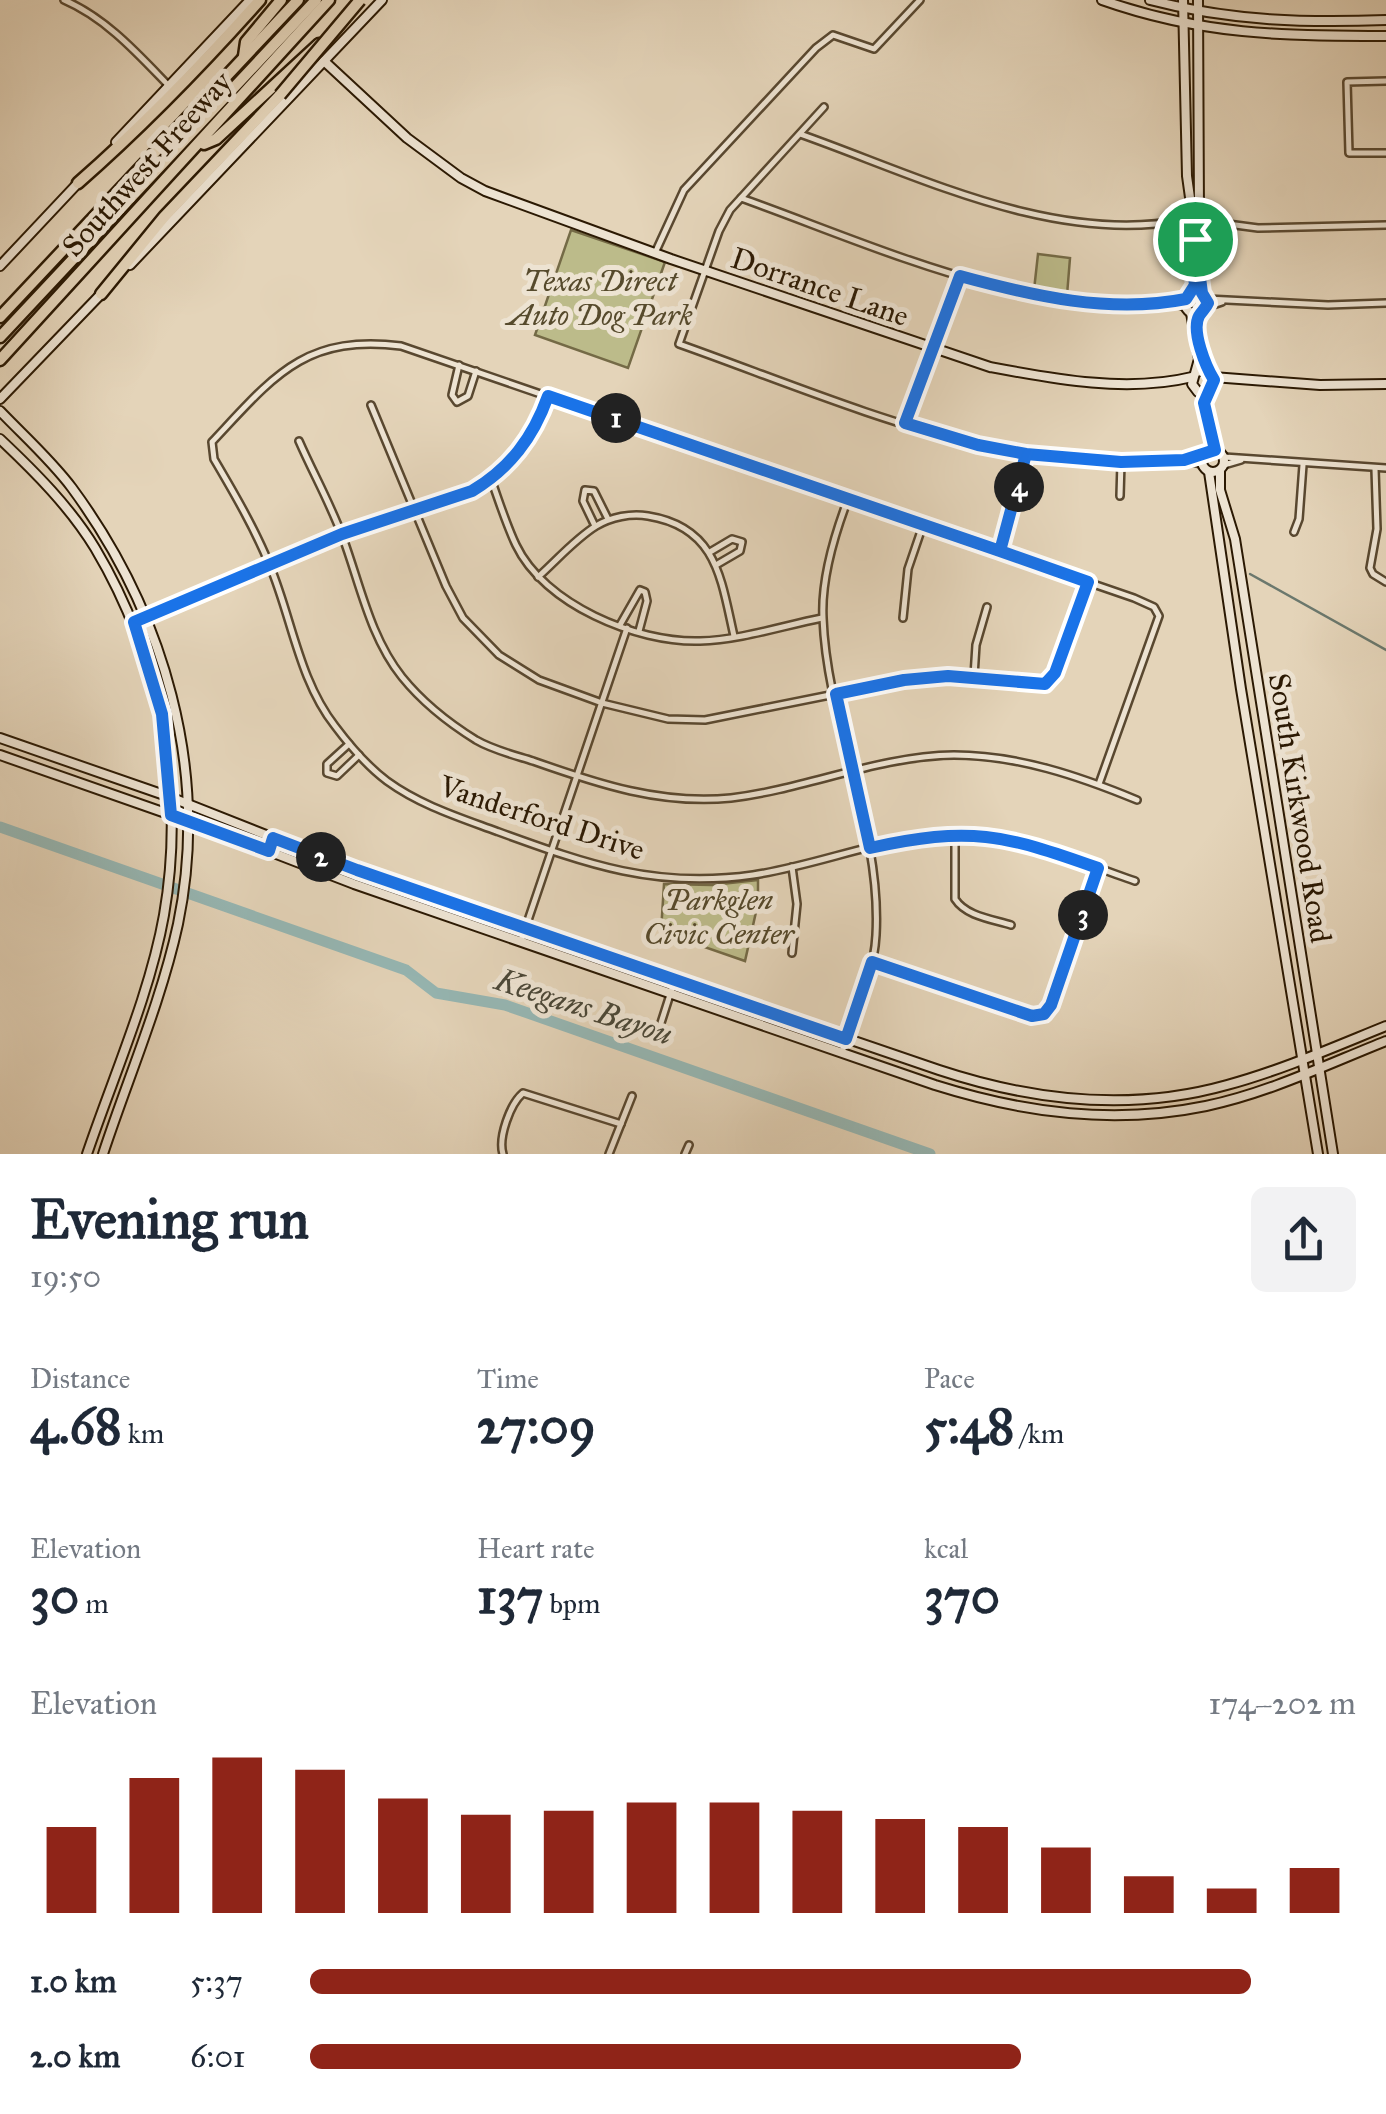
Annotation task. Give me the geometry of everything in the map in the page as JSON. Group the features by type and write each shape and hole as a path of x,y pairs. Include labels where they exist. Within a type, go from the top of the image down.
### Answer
{"highway":[{"path":"78,182 218,48 260,0"},
{"path":"243,58 246,42 281,0"},
{"name":"Southwest Freeway","path":"0,318 298,0"},
{"path":"0,337 316,0"},
{"name":"Southwest Freeway","path":"0,360 329,0"},
{"path":"100,294 164,217 280,95 360,0"},
{"path":"194,149 216,138 368,0"}],"main road":[{"path":"0,266 250,0"},
{"path":"0,399 5,386 188,207 382,0"},
{"path":"1102,0 1183,24 1274,36 1386,36"},
{"path":"1150,0 1182,4 1198,13 1294,22 1386,20"},
{"name":"South Kirkwood Road","path":"1198,0 1194,224 1198,359 1208,459 1241,689 1318,1154"},
{"name":"South Kirkwood Road","path":"1182,4 1187,176 1194,224"},
{"name":"Dorrance Lane","path":"324,61 406,138 486,192 932,350 990,367 1053,379 1109,383 1260,379 1320,385 1386,384"},
{"path":"0,411 69,484 106,539 148,616 170,687 183,753 187,820 181,904 162,981 102,1154"},
{"path":"0,440 58,498 94,546 134,622 162,714 171,815 166,900 147,977 86,1154"},
{"path":"1208,459 1222,464"},
{"path":"1208,459 1222,464"},
{"name":"South Kirkwood Road","path":"1222,464 1220,490 1236,539 1333,1154"},
{"path":"94,546 106,539"},
{"path":"1220,540 1236,539"},
{"path":"1232,624 1248,624"},
{"path":"1241,689 1257,686"},
{"path":"155,690 170,687"},
{"path":"0,738 170,797 406,887 846,1039 974,1082 1010,1090 1071,1099 1144,1100 1171,1096 1224,1086 1386,1026"},
{"path":"0,755 521,942 953,1090 1008,1105 1070,1114 1143,1115 1206,1106 1386,1041"},
{"path":"56,774 60,759"},
{"path":"1256,775 1272,771"},
{"path":"269,851 273,838"},
{"path":"1267,851 1284,842"},
{"path":"403,901 406,887"},
{"path":"1280,924 1296,921"},
{"path":"147,977 162,981"},
{"path":"1008,1105 1010,1090"},
{"path":"1070,1114 1071,1099"},
{"path":"101,1114 114,1119"}],"street":[{"path":"64,0 88,12 116,34 169,86"},
{"path":"655,252 684,190 816,48 833,36 874,50 920,0"},
{"path":"1386,82 1346,82 1349,153 1386,153"},
{"path":"824,107 741,198 719,231 679,344 978,445 1026,454 1121,462 1208,459"},
{"path":"800,134 1049,219 1095,224 1258,228 1386,225"},
{"path":"741,198 960,276 1033,296 1096,304 1386,303"},
{"path":"905,423 960,276"},
{"name":"Vanderford Drive","path":"460,365 402,346 371,342 335,346 292,363 212,442 214,458 270,564 313,690 349,744 388,781 434,808 552,851 657,878 712,880 955,833 1008,838 1134,881"},
{"path":"476,371 468,396 457,402 452,395 460,365 1000,551 1156,610 1156,628 1099,784"},
{"path":"134,622 342,534 457,497 492,479 524,446 548,396"},
{"path":"372,405 446,586 463,618 498,655 539,680 602,703 668,719 705,720 904,680 974,676 1045,684 1052,677 1088,582"},
{"path":"299,442 342,534 375,630 400,674 434,712 480,742 576,777 640,795 694,800 735,797 916,758 976,756 1020,762 1099,784 1137,800"},
{"path":"1000,551 1026,454"},
{"path":"1222,464 1244,458 1386,468"},
{"path":"1120,496 1121,462"},
{"path":"1294,532 1299,519 1303,465"},
{"path":"1375,468 1377,529 1370,568 1386,582"},
{"path":"492,479 516,545 538,577 564,600 624,626 683,641 734,636 823,618"},
{"path":"595,526 582,501 585,490 594,491 609,520"},
{"path":"842,1052 872,962 876,915 870,848 823,618 833,544 848,499"},
{"path":"538,577 595,526 640,514 659,518 690,531 710,552 734,636"},
{"path":"904,618 908,569 923,526"},
{"path":"710,552 732,539 742,542 740,551 716,565"},
{"path":"521,942 624,626 640,590 647,601 639,631"},
{"path":"974,676 978,634 987,607"},
{"path":"349,744 327,764 327,774 336,776 359,755"},
{"path":"955,833 954,898 958,905 1011,924"},
{"path":"792,866 797,904 792,953"},
{"path":"872,962 1036,1016 1050,1009 1098,868"},
{"path":"660,1026 675,980"},
{"path":"503,1154 500,1143 516,1098 523,1093 621,1124"},
{"path":"610,1154 632,1096"},
{"path":"686,1154 689,1144"}],"green space":[{"name":"Texas Direct Auto Dog Park","path":"571,230 665,262 628,368 535,335"},
{"path":"1038,254 1070,258 1067,295 1034,290"},
{"name":"Parkglen Civic Center","path":"758,880 758,903 745,961 661,932 664,884 712,885"}],"waterway":[{"path":"1250,574 1386,650"},
{"name":"Keegans Bayou","path":"0,827 406,970 436,993 505,1005 930,1154"}],"route":[{"path":"1195,239 1196,234 1189,234 1195,285 1186,299 1170,302 1096,304 1033,296 960,276 905,423 978,445 1026,454 1000,551 1088,582 1055,673 1045,684 948,676 904,680 836,694 870,848 927,836 975,834 1026,844 1098,868 1050,1009 1044,1014 1032,1016 872,962 846,1039 273,838 269,851 171,815 162,714 134,622 342,534 472,491 492,479 524,446 548,396 1000,551 1002,533 1026,454 1121,462 1184,460 1215,450 1204,403 1214,380 1198,331 1200,314 1208,303 1202,293 1195,239"}]}
